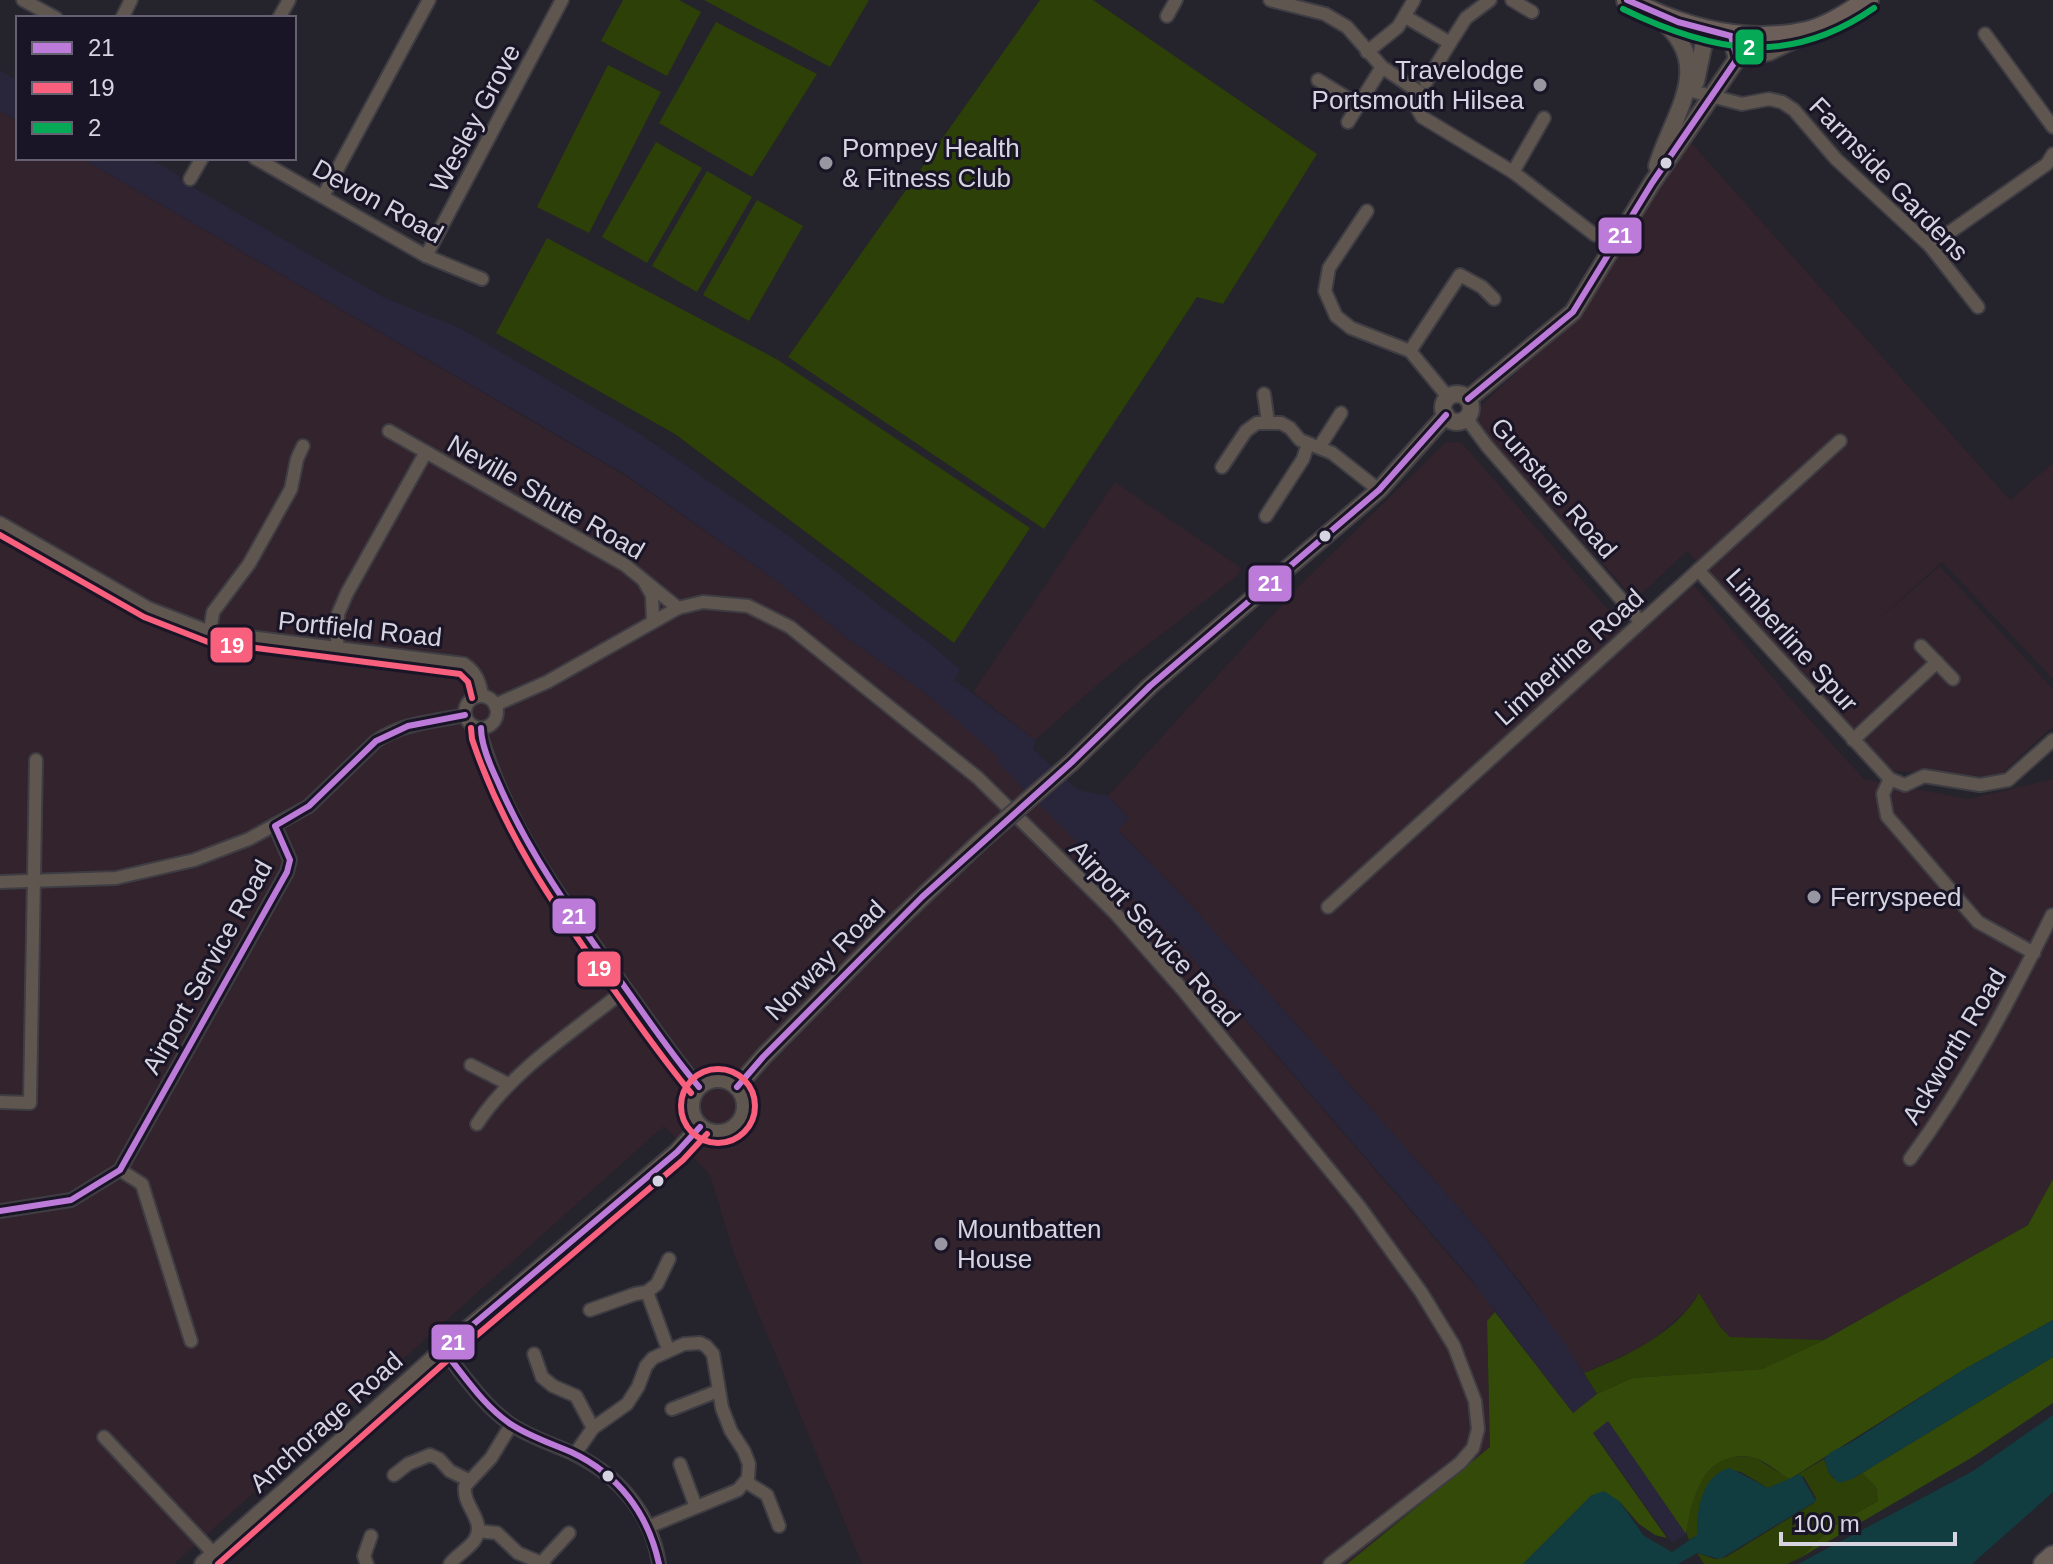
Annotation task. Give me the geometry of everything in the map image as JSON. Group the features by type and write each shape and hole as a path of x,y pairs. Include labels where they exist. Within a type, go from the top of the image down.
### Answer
{"highway":[{"path":"2044,1564 2053,1556"}],"main road":[{"path":"1627,0 1656,15 1706,33 1731,36 1808,32 1868,0"}],"street":[{"path":"23,0 52,16"},
{"path":"323,196 429,0"},
{"name":"Wesley Grove","path":"426,256 562,0"},
{"path":"1167,16 1176,0"},
{"path":"1270,0 1294,3 1325,14 1347,27 1382,67 1419,92 1422,100 1418,110 1422,117 1513,172 1595,235"},
{"path":"1367,52 1398,27 1414,0"},
{"path":"1426,82 1466,18 1490,0"},
{"path":"1512,0 1532,12"},
{"path":"1656,15 1670,26 1682,42 1689,64 1691,90"},
{"path":"1406,17 1450,43"},
{"path":"1468,399 1573,312 1654,176 1737,59 1769,52 1808,32"},
{"path":"1654,176 1691,90 1706,33"},
{"path":"1985,34 2053,127"},
{"path":"1731,36 1737,59"},
{"path":"1348,122 1382,67"},
{"path":"1318,80 1359,105"},
{"name":"Farmside Gardens","path":"1691,90 1742,104 1769,99 1782,102 1794,110 1836,159 1930,246 1978,307"},
{"path":"1513,172 1544,118"},
{"path":"1930,246 2047,164 2053,154"},
{"path":"190,179 201,160"},
{"name":"Devon Road","path":"259,160 426,256 482,279"},
{"path":"1367,211 1329,268 1325,291 1336,316 1351,328 1410,351 1448,397"},
{"path":"1410,351 1460,275 1482,287 1494,299"},
{"path":"1264,394 1268,422"},
{"path":"1457,394 1468,399 1471,408 1467,419 1454,422 1446,415 1444,407 1448,397 1457,394"},
{"path":"1266,516 1303,459 1341,413"},
{"name":"Norway Road","path":"737,1087 892,926 981,841 1072,762 1150,686 1379,490 1446,415"},
{"name":"Gunstore Road","path":"1467,419 1641,622"},
{"path":"1222,467 1246,431 1257,423 1281,423 1300,440 1314,445 1379,490"},
{"name":"Neville Shute Road","path":"389,431 625,565 678,608"},
{"name":"Limberline Road","path":"1328,907 1840,441"},
{"path":"210,632 213,612 249,564 291,489 303,446"},
{"name":"Neville Shute Road","path":"337,648 338,614 347,593 426,452"},
{"name":"Portfield Road","path":"0,523 148,608 210,632 464,664 472,669 481,683 482,696"},
{"name":"Limberline Spur","path":"1698,570 1890,779"},
{"name":"Neville Shute Road","path":"643,580 652,595 653,622"},
{"name":"Airport Service Road","path":"495,705 547,682 678,608 703,602 748,606 790,627 978,778 1115,913 1182,989 1359,1206 1421,1292 1454,1346 1475,1401 1478,1429 1473,1448 1460,1463 1330,1564"},
{"path":"1921,646 1953,679"},
{"name":"Limberline Spur","path":"1853,740 1937,662"},
{"path":"482,696 495,705 496,714 493,722 481,728 473,726 465,715 469,701 482,696"},
{"name":"Airport Service Road","path":"0,1211 71,1200 120,1170 287,872 290,860 275,826 309,806 387,734 419,722 465,715"},
{"path":"481,728 491,770 521,835 557,894 672,1056 699,1087"},
{"path":"1890,779 1905,785 1924,776 1992,785 2008,780 2053,740"},
{"path":"0,1102 30,1103 36,760"},
{"name":"Ackworth Road","path":"1890,779 1883,794 1887,816 1978,922 2034,953"},
{"path":"0,882 116,878 194,860 275,826"},
{"name":"Ackworth Road","path":"1910,1159 1956,1095 1998,1023 2052,915"},
{"path":"477,1124 508,1084 626,989"},
{"path":"471,1065 508,1084"},
{"path":"714,1079 730,1082 737,1087 745,1103 736,1127 715,1134 700,1127 691,1112 691,1103 699,1087 714,1079"},
{"name":"Anchorage Road","path":"208,1559 443,1350 677,1152 700,1127"},
{"path":"120,1170 142,1184 191,1341"},
{"path":"590,1310 652,1291 669,1259"},
{"path":"647,1292 668,1349"},
{"path":"575,1454 593,1428 623,1409 653,1358 668,1349 689,1343 706,1346 715,1359 718,1391 731,1431 744,1451 750,1473 738,1490 648,1527"},
{"path":"443,1350 511,1425 575,1454 620,1486 636,1504 648,1527 659,1564"},
{"path":"534,1354 542,1377 553,1386 576,1396 593,1428"},
{"path":"672,1409 718,1391"},
{"path":"450,1564 470,1545 478,1531 478,1520 465,1498 465,1486 491,1458 511,1425"},
{"path":"104,1437 208,1559"},
{"path":"394,1475 408,1464 430,1455 468,1480"},
{"path":"680,1464 696,1507"},
{"path":"746,1482 767,1495 779,1526"},
{"path":"478,1531 497,1533 518,1553 543,1563 569,1533"},
{"path":"367,1564 364,1556 371,1536"}],"shaded area":[{"path":"0,70 16,80 16,120 0,111"},
{"path":"0,111 16,120 16,160 84,160 626,476 774,579 844,636 928,695 999,757 1014,779 1186,951 1495,1312 1487,1321 1490,1447 1347,1564 862,1564 735,1257 710,1175 664,1126 174,1564 0,1564"},
{"path":"1687,138 2010,500 2053,463 2053,679 1942,562 1871,626 1940,566 2053,689 2053,726 1998,777 1890,771 1807,685 1687,551 1635,600 1470,416 1588,305"},
{"path":"84,160 153,160 180,176 179,179 385,298 460,328 640,434 789,536 924,639 960,669 955,680 1035,740 1033,749 1078,790 1108,796 1129,818 1118,830 1190,904 1481,1233 1560,1336 1597,1394 1573,1413 1466,1273 1186,951 1014,779 997,761 998,757 928,695 844,636 774,579 626,475"},
{"path":"1446,442 1462,443 1634,639 1694,585 1864,779 1968,799 2053,779 2053,1179 2028,1225 1824,1340 1730,1337 1720,1327 1699,1293 1686,1311 1656,1337 1584,1373 1525,1288 1481,1233 1190,904 1118,830 1129,818 1108,796 1297,588"},
{"path":"1115,482 1241,568 1237,576 1105,678 1035,740 973,692"},
{"path":"2053,1320 2053,1357 1852,1479 1839,1483 1829,1473 1824,1459 1831,1452 1963,1370"},
{"path":"2053,1415 2053,1492 1972,1564 1798,1564 1973,1471"},
{"path":"1608,1420 1686,1534 1672,1543 1593,1432"},
{"path":"1730,1468 1768,1488 1800,1474 1816,1501 1720,1559 1697,1553 1678,1564 1523,1564 1592,1495 1604,1491 1619,1501 1644,1536 1672,1552 1697,1535 1700,1505 1707,1486 1720,1472"}],"green space":[{"path":"623,0 679,0 701,12 667,76 601,41"},
{"path":"704,0 869,0 830,67"},
{"path":"1040,0 1093,0 1317,154 1223,304 1197,297 1044,529 788,357"},
{"path":"716,22 817,74 752,177 659,123"},
{"path":"608,65 661,92 589,233 537,207"},
{"path":"656,142 702,168 647,263 602,237"},
{"path":"707,171 752,197 697,292 652,266"},
{"path":"757,200 803,226 749,321 703,295"},
{"path":"547,238 778,360 1030,528 954,643 675,434 496,333"},
{"path":"2053,1179 2053,1320 1963,1370 1790,1479 1756,1458 1735,1457 1722,1461 1711,1468 1696,1492 1686,1534 1608,1421 1593,1433 1667,1538 1655,1535 1639,1524 1619,1501 1592,1495 1523,1564 1347,1564 1490,1447 1487,1321 1495,1312 1573,1413 1597,1394 1632,1378 1762,1369 1824,1340 2028,1225"},
{"path":"1699,1293 1720,1327 1730,1337 1824,1340 1762,1369 1632,1378 1597,1394 1584,1373 1633,1351 1664,1332 1678,1320"},
{"path":"2053,1357 2053,1403 1971,1458 1800,1558 1832,1527 1878,1501 1876,1487 1862,1473"},
{"path":"1754,1457 1790,1479 1768,1488 1741,1472 1724,1470 1706,1491 1698,1515 1697,1535 1689,1540 1686,1519 1693,1496 1706,1474 1726,1458"},
{"path":"1824,1459 1834,1479 1852,1479 1862,1473 1876,1487 1878,1501 1832,1527 1800,1558 1787,1564 1704,1564 1697,1553 1715,1559 1726,1557 1814,1503 1816,1498 1804,1477 1797,1475"}],"transit line":[{"name":"21","path":"1468,399 1573,312 1652,183 1737,59 1731,36 1678,22 1627,0"},
{"name":"2","path":"1623,9 1687,35 1749,47 1780,46 1811,40 1842,27 1874,8"},
{"name":"21","path":"737,1087 922,897 1072,762 1150,686 1379,490 1446,415"},
{"name":"19","path":"0,535 144,617 208,642 460,674 468,682 472,698"},
{"name":"21","path":"0,1211 71,1200 120,1170 287,872 290,860 275,826 309,806 376,741 408,726 465,715"},
{"name":"19","path":"471,728 484,773 530,865 586,951 691,1093"},
{"name":"21","path":"481,728 484,748 509,807 552,883 699,1087"},
{"name":"19","path":"718,1069 739,1075 749,1085 755,1106 749,1127 739,1137 718,1143 697,1137 687,1127 681,1106 687,1085 697,1075 718,1069"},
{"name":"21","path":"659,1564 639,1512 617,1484 588,1461 509,1423 482,1398 443,1350 677,1152 700,1127"},
{"name":"19","path":"218,1564 450,1358 683,1160 707,1134"}],"place":[{"name":"Travelodge Portsmouth Hilsea","path":"1540,85"},
{"name":"Pompey Health & Fitness Club","path":"826,163"},
{"name":"Ferryspeed","path":"1814,897"},
{"name":"Mountbatten House","path":"941,1244"}]}
